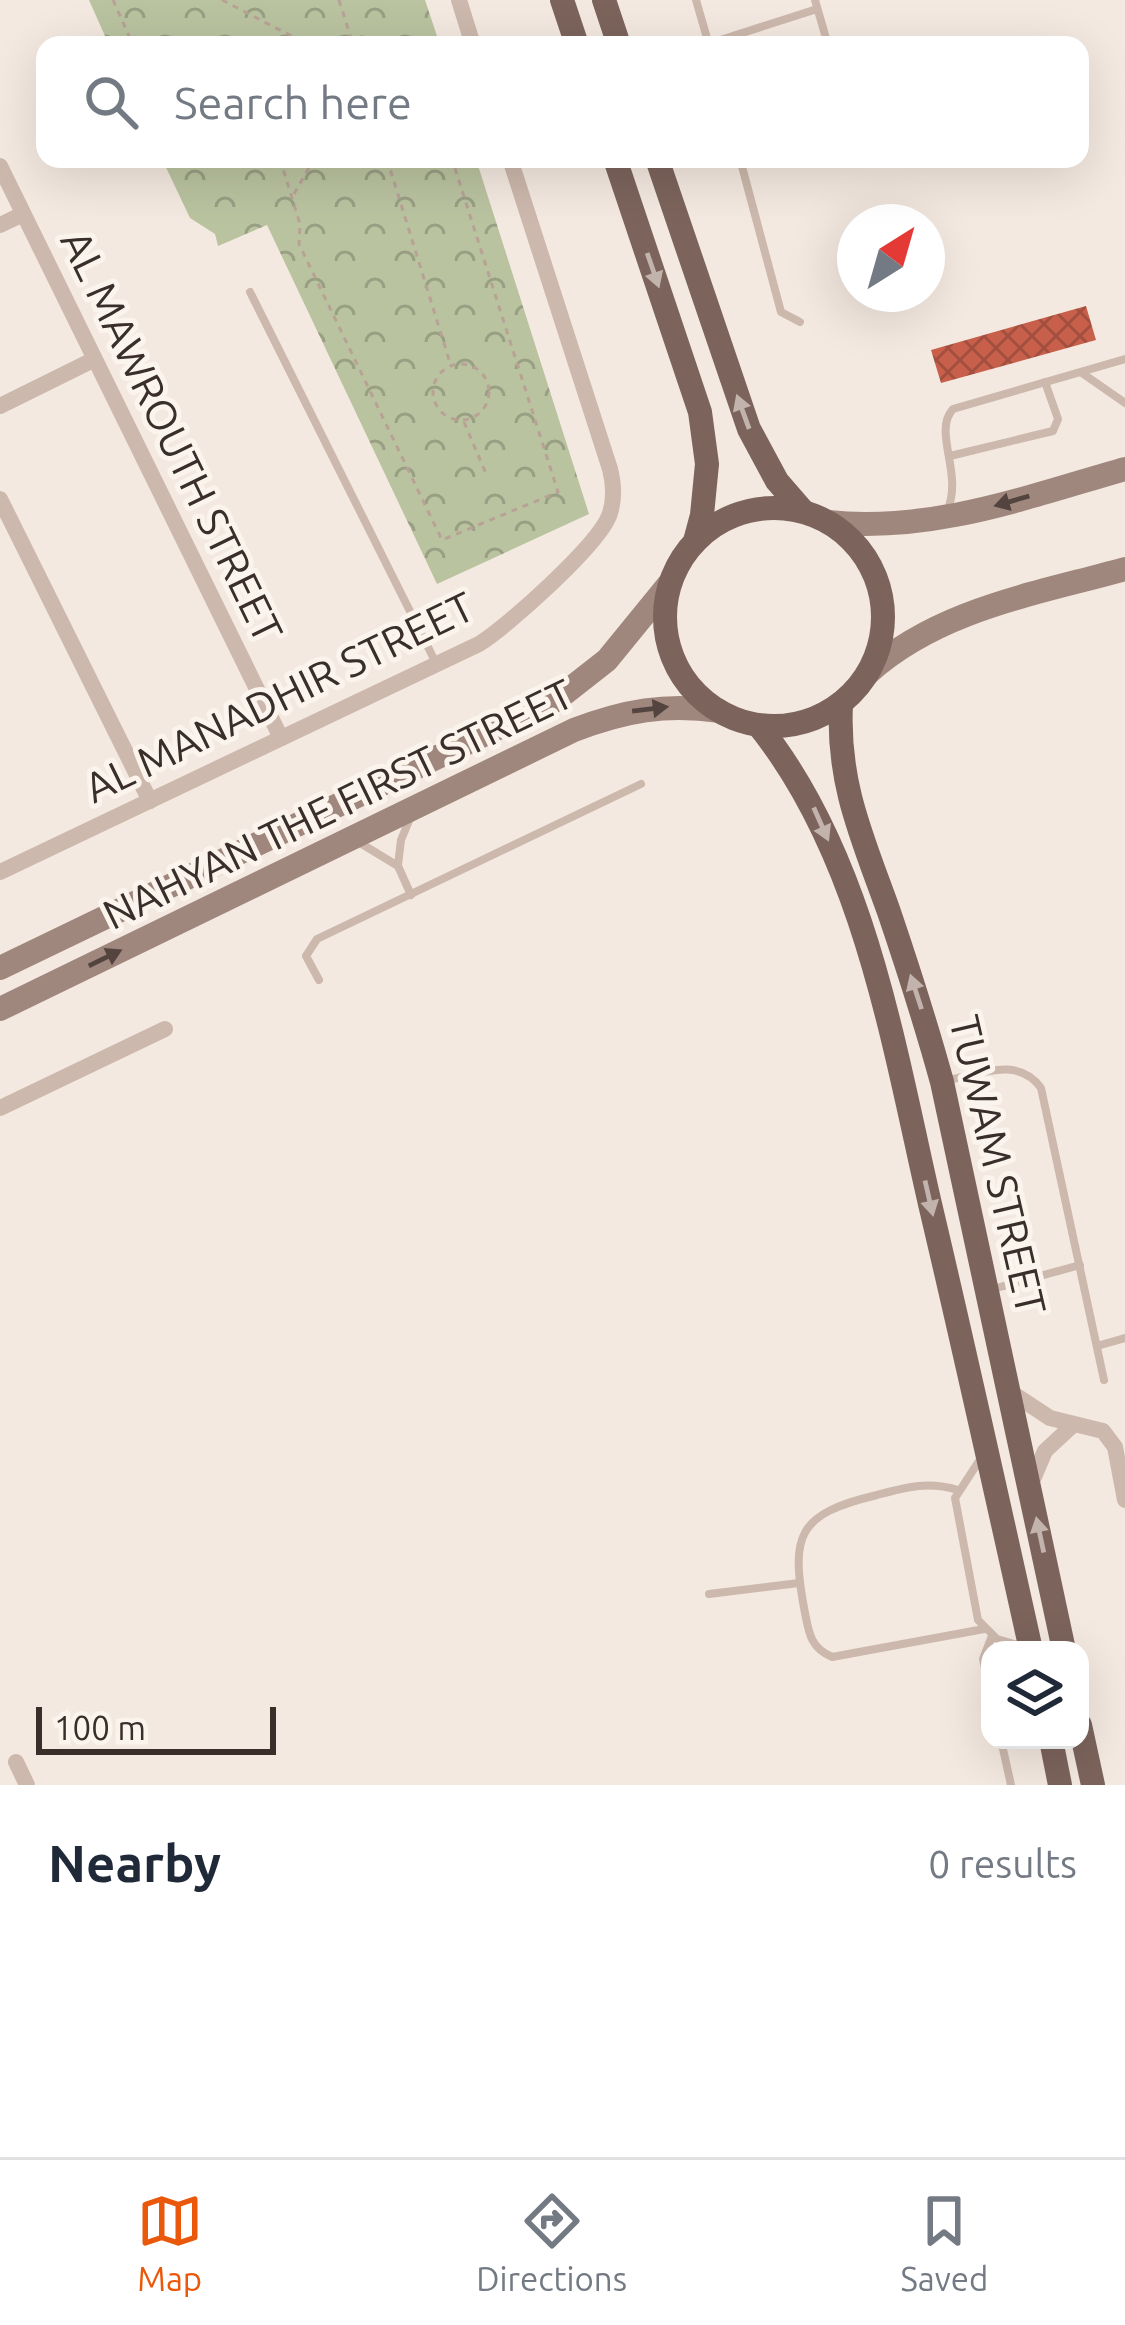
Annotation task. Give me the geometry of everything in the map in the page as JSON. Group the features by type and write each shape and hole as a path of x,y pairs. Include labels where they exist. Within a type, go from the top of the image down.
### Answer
{"main road":[{"path":"562,0 574,36"},
{"path":"606,2 616,36"},
{"path":"618,168 700,412 707,464 695,541"},
{"path":"660,168 748,429 766,464 803,511"},
{"path":"828,522 901,524 944,519 1125,469"},
{"path":"868,674 884,626 879,585 860,549 828,522 803,511 753,509 722,520 695,541 669,584 664,620 672,656 691,688 719,711 759,726 802,723 841,705 868,674 915,637 951,620 1125,569"},
{"name":"NAHYAN THE FIRST STREET","path":"0,968 556,700 608,660 669,584"},
{"name":"TUWAM STREET","path":"841,705 847,794 920,1002 942,1082 1062,1641"},
{"name":"NAHYAN THE FIRST STREET","path":"0,1009 603,719 660,707 719,711"},
{"name":"TUWAM STREET","path":"759,726 806,790 824,826 879,991 1029,1641"},
{"path":"1053,1749 1060,1785"},
{"path":"1085,1749 1093,1785"}],"street":[{"path":"459,0 470,36"},
{"name":"AL MAWROUTH STREET","path":"0,166 280,738"},
{"name":"AL MANADHIR STREET","path":"0,872 494,635 522,613 605,525 613,503 610,469 513,168"},
{"path":"0,225 22,214"},
{"path":"0,406 93,360"},
{"path":"0,499 150,801"},
{"path":"0,1108 165,1029"},
{"path":"1009,1391 1039,1412 1103,1431 1120,1451 1125,1500"},
{"path":"1030,1486 1045,1451 1073,1425"},
{"path":"16,1762 27,1785"}],"lane":[{"path":"696,0 706,36"},
{"path":"730,36 816,4 825,36"},
{"path":"742,168 782,311 800,322"},
{"path":"250,292 436,663"},
{"path":"944,519 954,493 944,426 952,409 1122,363"},
{"path":"1081,372 1125,403"},
{"path":"950,456 1053,431 1058,419 1045,382"},
{"path":"319,980 307,960 313,942 641,784"},
{"path":"398,866 401,841 418,806"},
{"path":"348,840 370,846 398,866 411,895"},
{"path":"942,1082 1013,1068 1037,1082 1104,1380"},
{"path":"986,1290 1080,1265"},
{"path":"1097,1346 1125,1338"},
{"path":"986,1446 955,1503 978,1620 988,1632 1010,1641"},
{"path":"958,1490 928,1483 835,1504 813,1521 796,1558 810,1639 832,1657 988,1632"},
{"path":"709,1594 799,1583"},
{"path":"986,1641 988,1632"},
{"path":"1003,1749 1011,1785"}],"path":[{"path":"113,0 130,36"},
{"path":"222,0 292,36"},
{"path":"339,0 350,36"},
{"path":"283,168 300,224 298,244 442,540 558,492 455,168"},
{"path":"292,197 309,168"},
{"path":"390,168 452,366"},
{"path":"452,366 475,368 488,387 484,409 463,420 448,417 434,398 435,382 452,366"},
{"path":"463,420 487,476"}],"green space":[{"path":"89,0 425,0 437,36 105,36"},
{"path":"166,168 479,168 589,514 437,584 267,225 218,246 215,234 190,218"}],"building":[{"path":"1086,306 1096,340 941,383 931,350"}]}
